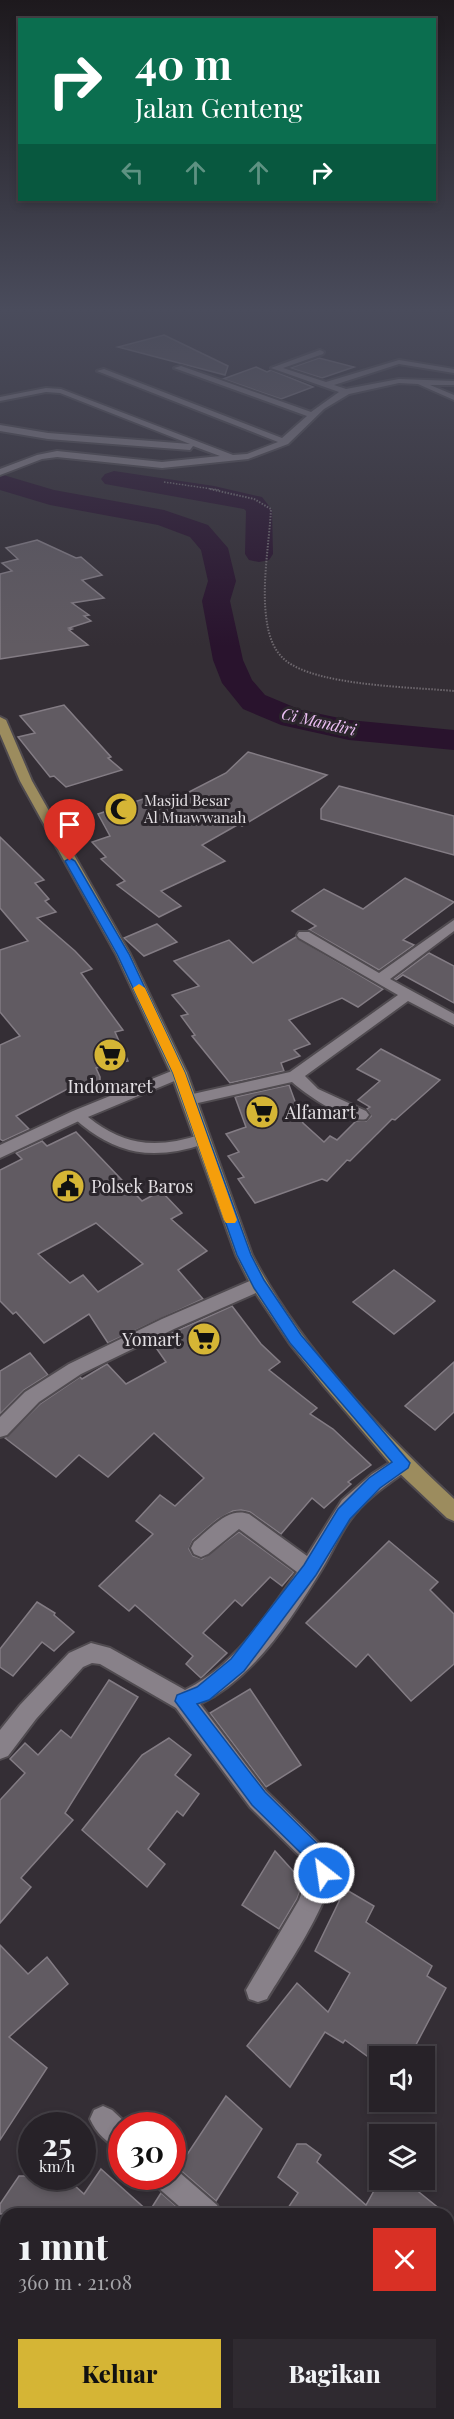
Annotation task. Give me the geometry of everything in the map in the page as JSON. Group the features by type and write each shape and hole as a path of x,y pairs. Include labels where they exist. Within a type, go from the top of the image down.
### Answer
{"main road":[{"path":"0,720 4,738 51,828 123,954 179,1073 244,1255 259,1284 296,1339 402,1463 454,1512"}],"street":[{"path":"134,420 234,459"},
{"path":"228,420 285,442"},
{"path":"1,468 62,453 118,462 162,465 234,459 263,452 285,442 308,420"},
{"path":"0,428 59,437 206,448"},
{"path":"380,979 454,924"},
{"path":"304,935 454,1020"},
{"path":"189,1100 295,1076 407,994"},
{"path":"0,1152 78,1115 179,1073"},
{"path":"295,1076 313,1093 361,1115"},
{"path":"0,1429 32,1397 75,1369 168,1324 259,1284"},
{"path":"184,1701 203,1694 238,1665 310,1570 344,1514 375,1483 402,1463"},
{"path":"201,1548 235,1521 243,1521 310,1570"},
{"path":"0,1748 76,1660 88,1653 96,1653 109,1658 184,1701 258,1799 323,1863 324,1873 316,1892 258,1990"},
{"path":"104,2119 108,2123"},
{"path":"180,2190 201,2208"}],"lane":[{"path":"78,1115 90,1127 107,1136 150,1149 174,1148 203,1139"}],"path":[{"path":"157,481 248,496 269,504 271,516 267,557 266,616 276,649 285,660 308,672 454,691"}],"building":[{"path":"37,540 76,558 81,557 102,575 82,580 104,598 72,603 89,615 84,616 91,621 69,628 72,629 69,630 88,645 0,659 0,574 12,571 2,563 18,559 6,548"},
{"path":"64,705 111,757 108,758 122,770 66,787 54,776 50,777 18,737 35,733 20,716"},
{"path":"248,752 327,775 242,826 239,824 202,845 225,861 161,891 181,906 159,917 117,885 125,881 101,859 106,857 92,842 110,836 98,814 146,798 158,808 226,773"},
{"path":"339,786 454,816 454,855 321,819 321,809"},
{"path":"0,837 44,880 35,883 49,899 45,901 56,912 37,918 92,969 81,973 123,1030 115,1032 128,1061 96,1068 100,1077 100,1086 78,1092 75,1085 16,1116 29,1129 3,1141 0,1139 0,1045 20,1036 0,1012 0,950 28,941 0,908"},
{"path":"405,878 454,902 403,940 414,945 379,970 309,930 316,926 292,911 324,889 363,909"},
{"path":"157,924 177,942 144,956 124,938"},
{"path":"296,937 383,989 358,1007 342,998 289,1020 310,1044 294,1050 300,1056 281,1063 284,1071 230,1083 192,1036 195,1035 181,1016 188,1014 172,995 199,986 174,961 229,940 253,963"},
{"path":"429,953 454,966 454,1003 403,975 394,979"},
{"path":"381,1049 440,1080 395,1120 392,1119 327,1181 322,1179 255,1203 238,1179 244,1177 228,1156 239,1152 226,1134 246,1127 235,1097 289,1085 303,1123 324,1142 330,1136 337,1140 356,1121 366,1121 371,1116 367,1109 370,1107 358,1100 380,1081 357,1069"},
{"path":"76,1132 142,1201 161,1191 182,1213 171,1219 207,1251 178,1270 203,1299 108,1343 89,1314 44,1343 16,1312 13,1314 0,1301 0,1170 22,1159 16,1153 42,1141 47,1146","holes":["96,1223 143,1264 98,1292 83,1275 70,1283 38,1254"]},
{"path":"394,1270 435,1301 394,1334 353,1302"},
{"path":"232,1306 261,1344 280,1362 269,1370 317,1408 310,1414 333,1429 371,1465 348,1482 351,1484 324,1508 312,1498 281,1534 250,1512 241,1510 233,1511 218,1519 193,1540 189,1549 193,1556 202,1559 239,1532 294,1572 282,1586 270,1577 242,1606 235,1600 203,1633 227,1653 201,1678 186,1664 193,1656 135,1605 129,1611 99,1586 153,1534 136,1521 160,1495 175,1506 204,1478 154,1433 108,1477 79,1455 56,1477 5,1438 40,1404 80,1377 82,1379 107,1364 126,1384 166,1362 152,1342"},
{"path":"30,1353 48,1375 24,1390 0,1414 0,1371"},
{"path":"454,1362 454,1412 435,1430 405,1406"},
{"path":"389,1541 438,1582 430,1590 454,1614 454,1664 411,1701 368,1654 356,1667 306,1623"},
{"path":"37,1602 55,1613 54,1615 74,1632 54,1651 42,1642 13,1676 0,1667 0,1649"},
{"path":"109,1680 138,1697 65,1813 73,1820 21,1878 31,1887 0,1923 0,1800 25,1773 10,1759 25,1743 38,1755 61,1730 71,1738"},
{"path":"250,1689 301,1765 266,1787 210,1713"},
{"path":"169,1738 191,1755 175,1775 199,1794 183,1816 177,1811 148,1849 165,1864 147,1887 82,1830 142,1755"},
{"path":"275,1851 303,1882 297,1899 279,1929 242,1905"},
{"path":"345,1889 374,1906 366,1922 432,1966 427,1976 446,1988 415,2046 369,2046 369,2056 367,2056 345,2040 343,2043 325,2032 290,2087 247,2046 297,1983 328,2012 350,1973 315,1951"},
{"path":"0,1945 28,1974 47,1957 68,1984 9,2037 47,2068 0,2140"},
{"path":"226,2096 262,2129 216,2201 186,2175 186,2156"},
{"path":"297,2144 306,2144 321,2155 317,2162 366,2205 374,2190 416,2190 439,2208 288,2208 298,2193 278,2177"},
{"path":"101,2169 108,2175 108,2190 124,2190 145,2208 0,2208 0,2204 18,2177 18,2190 80,2190 84,2194 87,2190 96,2190 96,2176"},
{"path":"161,2193 178,2208 152,2208"}],"waterway":[{"path":"114,479 214,494 253,503 259,510 259,554"},
{"name":"Ci Mandiri","path":"0,482 50,497 164,518 199,531 214,548 222,581 216,601 228,660 238,683 254,702 292,718 349,730 454,740"}],"slow traffic":[{"path":"139,988 179,1073 230,1220"}],"place":[{"name":"Masjid Besar Al Muawwanah","path":"121,809"},
{"name":"Indomaret","path":"110,1055"},
{"name":"Alfamart","path":"262,1112"},
{"name":"Polsek Baros","path":"68,1186"},
{"name":"Yomart","path":"204,1339"}],"route":[{"path":"70,861 123,954 179,1073 244,1255 259,1284 296,1339 402,1463 375,1483 344,1514 310,1570 238,1665 203,1694 184,1701 258,1799 317,1855 323,1863 324,1873"}]}
